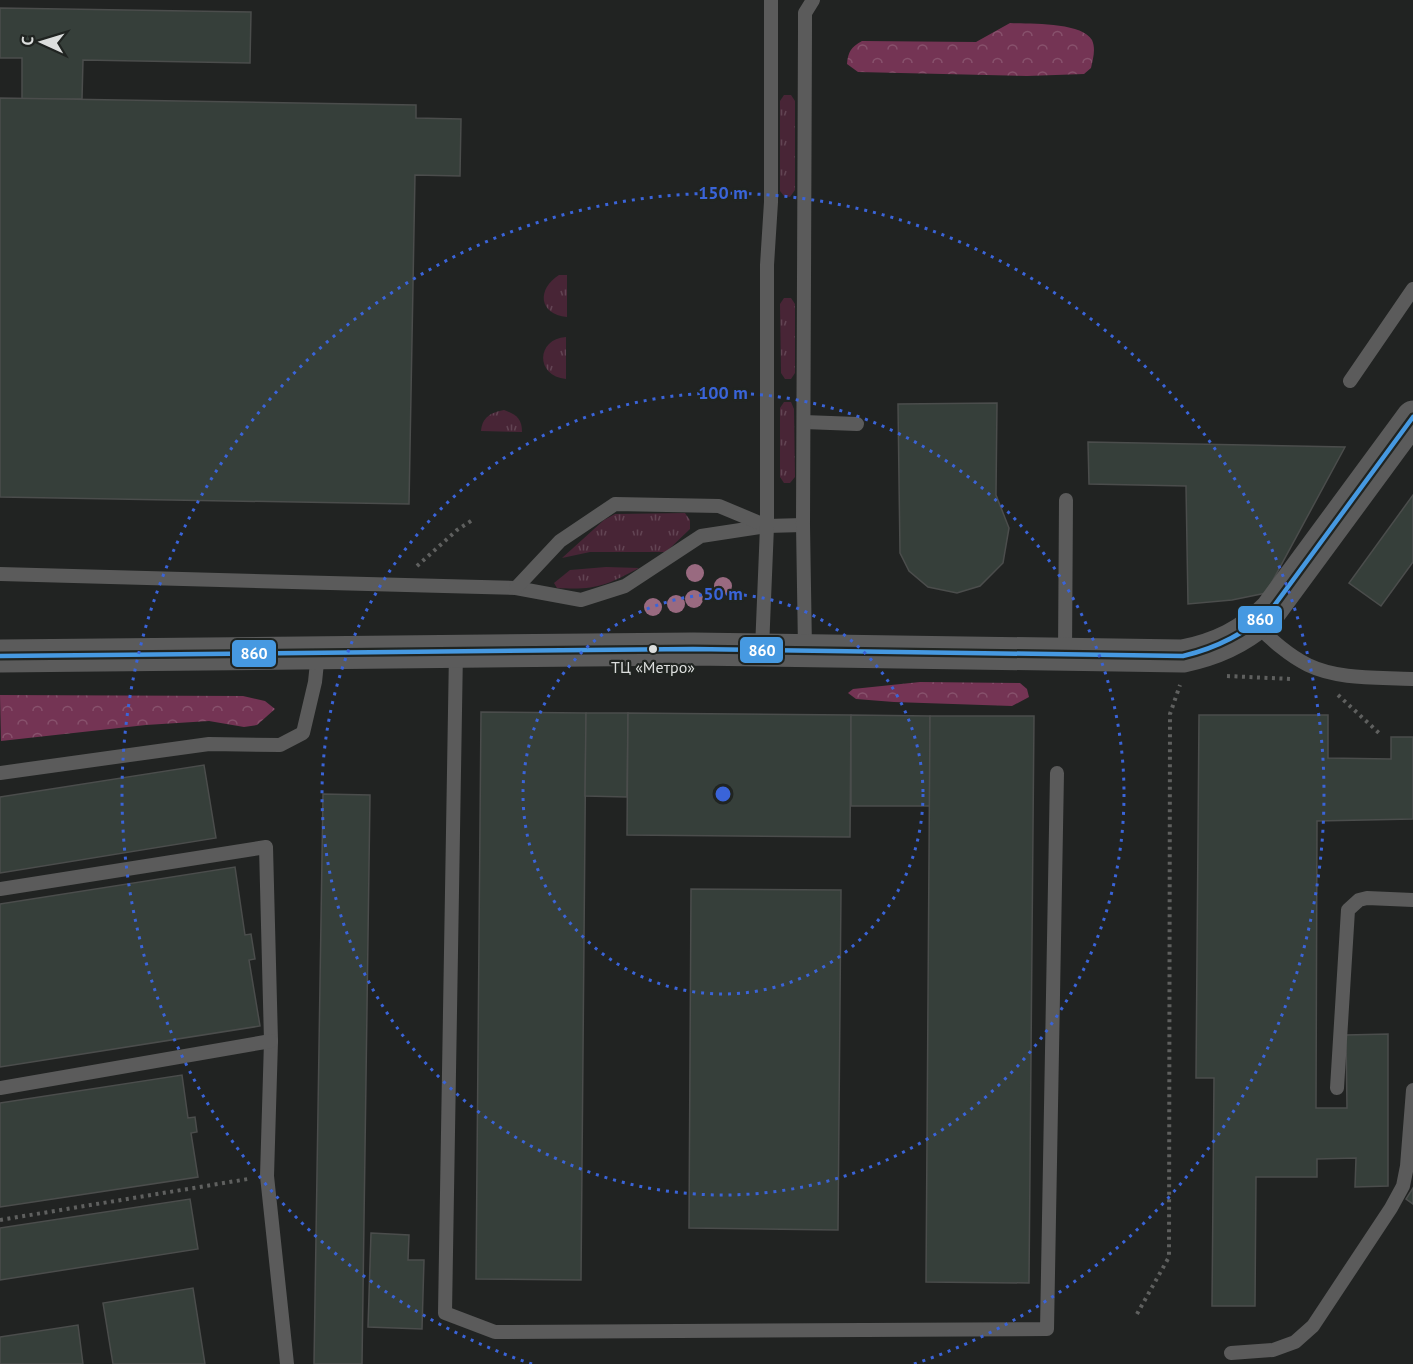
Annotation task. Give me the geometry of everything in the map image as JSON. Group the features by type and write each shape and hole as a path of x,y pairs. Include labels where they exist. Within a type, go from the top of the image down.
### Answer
{"street":[{"path":"0,656 805,649 1183,656 1208,651 1256,626 1271,610 1413,417"}],"lane":[{"path":"762,649 767,526 767,265 771,202 771,0"},
{"path":"805,649 803,525 805,13 813,0"},
{"path":"1350,381 1413,289"},
{"path":"804,423 857,424"},
{"path":"1065,654 1066,500"},
{"path":"516,588 560,541 615,504 718,507 767,526"},
{"path":"0,574 516,588 581,600 625,586 701,536 767,526 803,525"},
{"path":"1256,626 1284,650 1309,665 1336,674 1413,679"},
{"path":"456,651 445,1313 495,1332 1047,1329 1057,773"},
{"path":"0,773 209,744 280,745 303,733 315,682 318,653"},
{"path":"0,889 266,847 271,1041 267,1176 287,1364"},
{"path":"1337,1088 1348,910 1359,900 1367,898 1413,900"},
{"path":"0,1088 271,1041"},
{"path":"1231,1353 1273,1350 1295,1342 1314,1326 1403,1186 1407,1166 1413,1090"}],"path":[{"path":"396,584 457,530 474,519"},
{"path":"1219,675 1301,680"},
{"path":"1137,1314 1169,1257 1170,714 1182,681"},
{"path":"1332,689 1379,733"},
{"path":"0,1220 267,1176"}],"green space":[{"path":"1010,23 1055,25 1086,34 1092,40 1094,47 1091,68 1084,74 1027,76 858,72 847,64 851,50 862,41 976,42"},
{"path":"784,95 791,95 795,101 795,190 790,197 784,196 780,191 780,101"},
{"path":"559,275 567,275 567,317 550,311 544,300 547,287"},
{"path":"784,298 791,298 795,304 795,373 791,379 785,379 781,373 780,304"},
{"path":"566,337 566,379 549,371 544,365 543,358 549,344 556,339"},
{"path":"784,402 791,402 794,409 795,477 790,483 784,483 780,477 780,408"},
{"path":"504,410 517,417 521,423 522,432 481,431 483,422 488,416"},
{"path":"685,513 690,520 690,529 666,552 590,552 562,558 604,520 615,514"},
{"path":"606,567 639,568 600,586 557,588 554,583 570,570"},
{"path":"920,682 1020,683 1027,689 1029,697 1012,706 856,699 848,693 853,689"},
{"path":"0,695 243,696 265,701 275,709 257,725 244,727 209,721 146,725 1,741"}],"building":[{"path":"0,8 251,12 250,63 83,60 82,99 22,99 22,58 0,58"},
{"path":"0,98 416,105 416,118 461,119 460,176 415,175 409,504 0,497"},
{"path":"997,403 996,495 1009,528 1003,563 980,586 957,593 928,587 909,571 900,553 898,404"},
{"path":"1088,442 1345,447 1266,593 1232,600 1188,604 1186,486 1089,484"},
{"path":"1413,495 1413,562 1381,606 1349,583"},
{"path":"481,712 586,713 581,1280 476,1279"},
{"path":"586,713 628,713 627,797 585,796"},
{"path":"628,713 851,715 850,837 627,835"},
{"path":"851,715 930,716 930,806 851,806"},
{"path":"1199,715 1328,715 1328,758 1391,759 1391,737 1413,737 1413,819 1317,821 1316,1108 1347,1108 1346,1035 1388,1034 1388,1186 1355,1187 1356,1158 1317,1159 1317,1177 1256,1177 1255,1306 1212,1306 1214,1078 1196,1078"},
{"path":"930,716 1034,716 1029,1283 926,1282"},
{"path":"204,765 216,838 0,873 0,797"},
{"path":"323,794 370,795 362,1364 314,1364"},
{"path":"235,867 245,935 251,934 255,959 249,960 260,1026 0,1067 0,904"},
{"path":"691,889 841,890 838,1230 689,1228"},
{"path":"182,1075 188,1118 195,1117 197,1132 191,1133 198,1177 0,1207 0,1103"},
{"path":"1413,1188 1413,1204 1406,1199"},
{"path":"190,1199 198,1249 0,1280 0,1228"},
{"path":"371,1233 409,1235 408,1260 424,1260 422,1329 368,1327"},
{"path":"193,1288 205,1364 113,1364 103,1303"},
{"path":"78,1325 83,1364 0,1364 0,1337"}],"transit line":[{"name":"860","path":"0,656 693,649 1183,656 1230,639 1271,610 1413,417"}],"place":[{"name":"ТЦ «Метро»","path":"653,649"}]}
